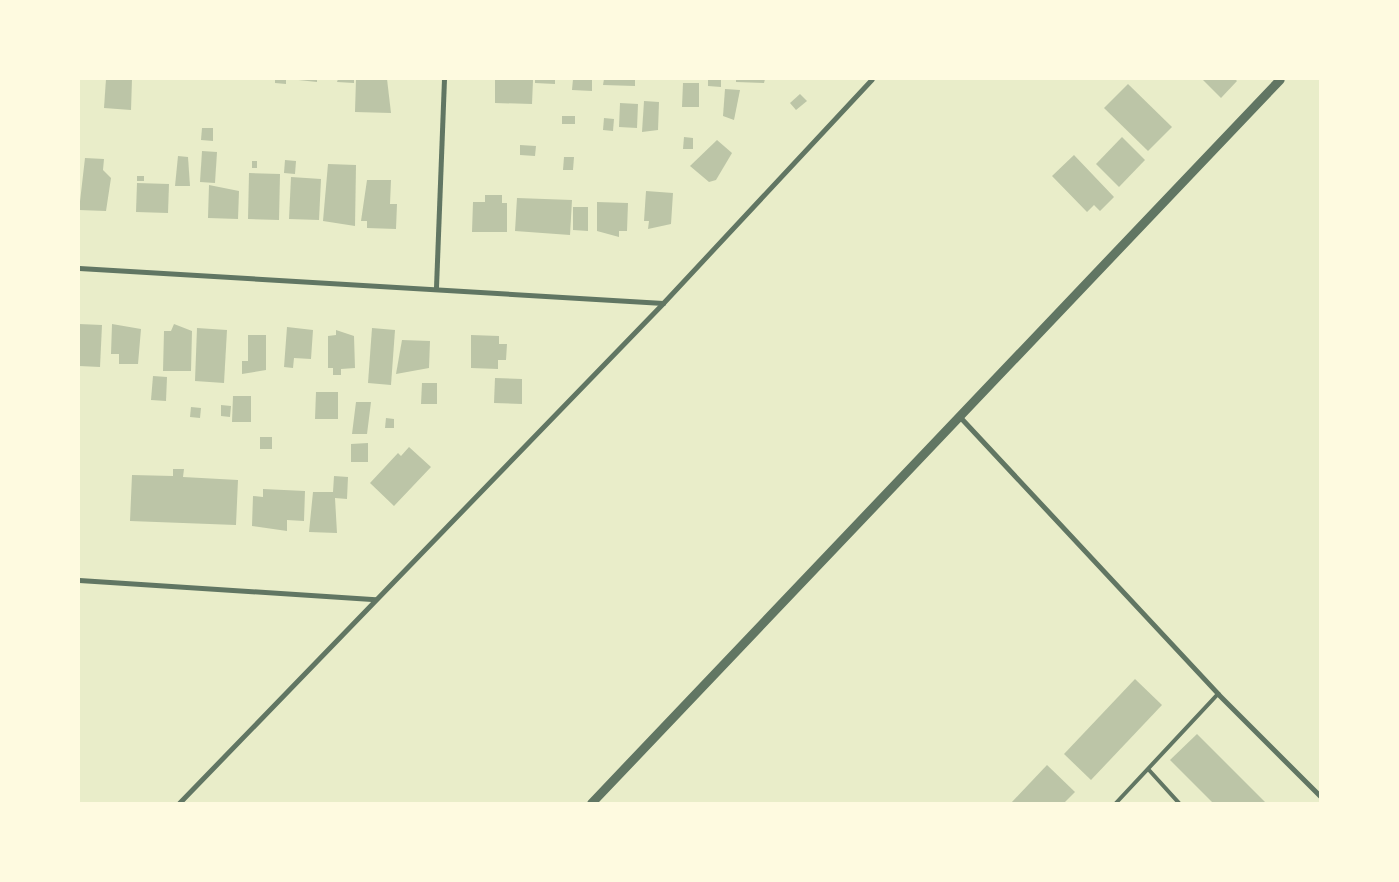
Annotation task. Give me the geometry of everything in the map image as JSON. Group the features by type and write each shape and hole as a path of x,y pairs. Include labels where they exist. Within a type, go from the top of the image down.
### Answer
{"street":[{"path":"436,287 444,79"},
{"path":"179,803 663,303 872,79"},
{"path":"591,803 958,415 1280,79"},
{"path":"79,268 436,287 663,303"},
{"path":"958,415 1218,694 1320,796"},
{"path":"79,580 375,599"}],"lane":[{"path":"1116,803 1149,770 1218,694"},
{"path":"1149,770 1179,803"}],"building":[{"path":"106,79 132,79 131,110 104,108"},
{"path":"275,79 286,79 286,84 275,83"},
{"path":"289,79 317,79 317,82"},
{"path":"338,79 354,79 354,83 337,82"},
{"path":"356,79 387,79 391,113 355,112"},
{"path":"495,79 533,80 532,104 495,103"},
{"path":"535,79 555,79 555,84 535,83"},
{"path":"573,79 592,79 592,91 572,90"},
{"path":"604,79 635,79 635,86 603,85"},
{"path":"708,79 721,79 721,87 708,86"},
{"path":"736,79 765,79 764,83 736,82"},
{"path":"1202,79 1235,79 1237,81 1221,98"},
{"path":"683,83 699,83 699,107 682,107"},
{"path":"1128,84 1172,127 1148,151 1104,108"},
{"path":"725,89 740,90 734,120 723,116"},
{"path":"800,94 807,101 796,110 790,103"},
{"path":"644,101 659,102 658,130 642,132"},
{"path":"620,103 638,104 637,128 619,127"},
{"path":"562,116 575,116 575,124 562,124"},
{"path":"604,118 614,119 613,131 603,130"},
{"path":"202,128 213,128 213,141 201,140"},
{"path":"684,137 693,138 693,149 683,149"},
{"path":"1122,137 1145,160 1119,187 1096,164"},
{"path":"717,140 732,153 716,180 709,182 690,166"},
{"path":"520,145 536,146 535,156 520,155"},
{"path":"202,151 217,152 215,183 200,182"},
{"path":"1074,155 1114,197 1100,211 1094,205 1087,212 1052,176"},
{"path":"178,156 188,157 190,186 175,186"},
{"path":"564,157 574,157 573,170 563,170"},
{"path":"85,158 104,159 103,170 111,178 106,211 79,210"},
{"path":"285,160 296,161 295,174 284,173"},
{"path":"252,161 257,161 257,168 252,168"},
{"path":"328,164 356,165 355,226 323,221"},
{"path":"249,173 280,174 279,220 248,219"},
{"path":"137,176 144,176 144,181 137,181"},
{"path":"291,177 321,179 319,220 289,219"},
{"path":"367,180 391,180 390,204 397,204 396,229 367,228 367,221 361,221"},
{"path":"137,183 169,184 168,213 136,212"},
{"path":"209,185 239,191 238,219 208,218"},
{"path":"646,191 673,193 671,224 648,229 649,221 644,221"},
{"path":"485,195 502,195 502,203 507,203 507,232 472,232 473,202 485,202"},
{"path":"517,198 572,200 570,235 515,231"},
{"path":"597,202 628,203 627,231 619,231 619,237 597,231"},
{"path":"573,207 588,207 588,231 573,230"},
{"path":"79,324 102,325 100,367 79,366"},
{"path":"112,324 141,329 138,364 119,364 119,354 111,354"},
{"path":"174,324 192,331 191,371 163,371 164,331 171,331"},
{"path":"287,327 313,330 311,359 294,358 293,368 284,367"},
{"path":"197,328 227,330 224,383 195,381"},
{"path":"372,328 395,330 391,385 368,383"},
{"path":"336,330 354,336 355,368 341,369 341,375 333,375 333,368 328,368 328,336 336,335"},
{"path":"248,335 266,335 266,370 242,374 242,361 248,361"},
{"path":"471,335 499,336 499,344 507,344 506,360 498,360 498,369 471,368"},
{"path":"402,340 430,341 429,368 396,374"},
{"path":"153,376 167,377 166,401 151,400"},
{"path":"495,378 522,379 522,404 494,403"},
{"path":"422,383 437,383 437,404 421,404"},
{"path":"316,392 338,392 338,419 315,419"},
{"path":"233,396 251,396 251,422 232,422"},
{"path":"356,402 371,402 367,434 352,434"},
{"path":"221,405 231,406 230,417 221,416"},
{"path":"191,407 201,408 200,418 190,417"},
{"path":"386,418 394,419 394,428 385,428"},
{"path":"260,437 272,437 272,449 260,449"},
{"path":"368,443 368,462 351,462 351,444"},
{"path":"409,447 431,467 394,506 370,483 398,453 401,456"},
{"path":"173,469 184,469 183,477 238,480 236,525 130,521 132,475 173,476"},
{"path":"334,476 348,477 347,499 335,498 337,533 309,532 313,492 333,492"},
{"path":"263,489 305,491 304,521 287,520 287,531 252,526 253,496 263,497"},
{"path":"1135,679 1162,705 1091,780 1064,754"},
{"path":"1197,734 1266,803 1213,803 1170,760"},
{"path":"1047,765 1075,792 1064,803 1011,803"}]}
